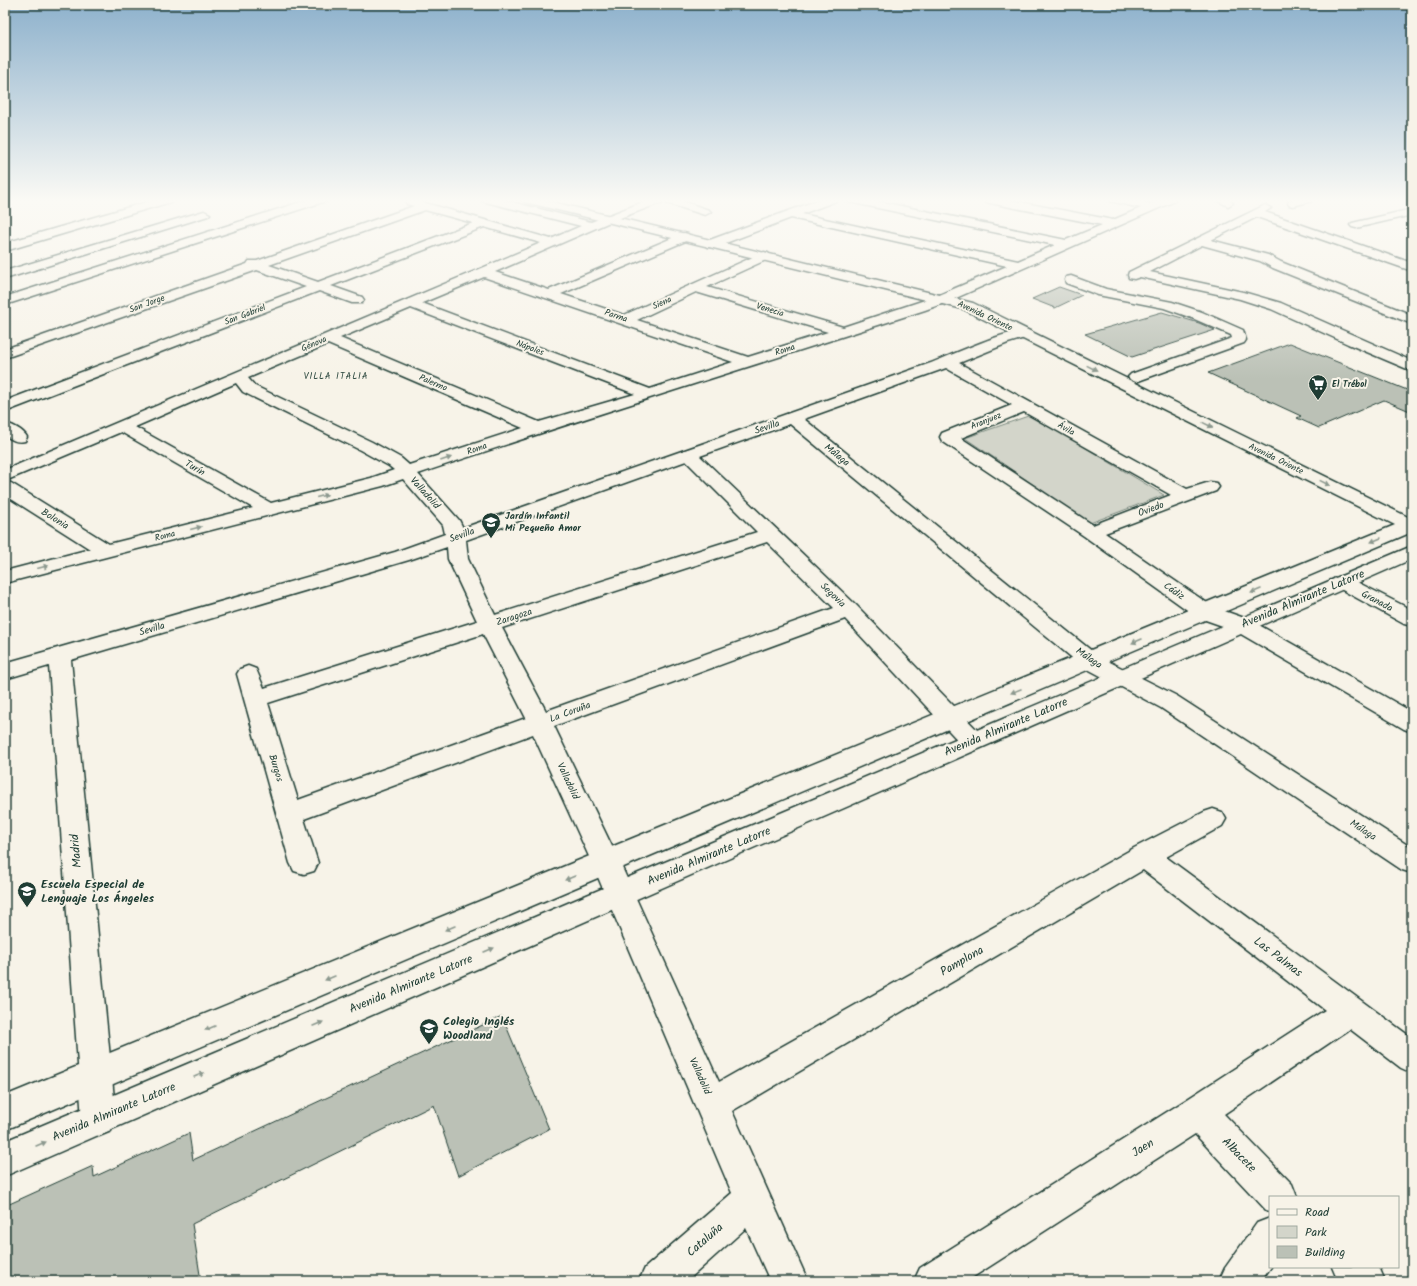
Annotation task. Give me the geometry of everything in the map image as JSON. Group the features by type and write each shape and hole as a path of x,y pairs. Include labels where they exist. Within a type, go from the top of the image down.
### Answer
{"street":[{"path":"5,275 57,259"},
{"path":"8,297 133,259"},
{"path":"242,259 357,300"},
{"name":"San Jorge","path":"5,354 274,259"},
{"name":"San Gabriel","path":"5,407 390,259"},
{"name":"Génova","path":"5,476 514,259"},
{"path":"551,294 633,259"},
{"name":"Siena","path":"625,320 758,259"},
{"name":"Avenida Oriente","path":"776,259 968,306 1023,334 1412,521"},
{"name":"Avenida Oriente","path":"819,259 957,292 988,303 1028,325 1136,377 1412,521"},
{"path":"992,259 1019,265"},
{"name":"Roma","path":"5,577 342,491 406,472 538,428 650,394 942,299 1033,259"},
{"path":"1266,259 1277,265 1344,291 1412,320"},
{"path":"1281,259 1342,277"},
{"path":"1388,259 1412,267"},
{"path":"1121,282 1164,260 1177,265"},
{"name":"Parma","path":"483,272 747,362"},
{"path":"1139,273 1243,296 1276,306 1412,366"},
{"path":"1210,276 1262,297 1276,306"},
{"path":"1071,280 1102,292 1167,305 1189,312 1238,333 1239,340 1136,377"},
{"name":"Venecia","path":"697,288 843,332"},
{"name":"Nápoles","path":"410,303 650,394"},
{"name":"Sevilla","path":"5,671 402,556 792,418 1023,334"},
{"name":"Palermo","path":"328,338 538,428"},
{"path":"1390,356 1412,362"},
{"name":"Ávila","path":"947,362 1185,496"},
{"name":"Valladolid","path":"239,376 249,390 380,453 395,462 406,472 452,524 456,537 458,559 489,624 540,722 606,863 789,1281"},
{"name":"Aranjuez","path":"948,437 1025,406"},
{"name":"Málaga","path":"792,418 1090,660 1169,702 1412,862"},
{"name":"Turín","path":"122,426 268,509"},
{"path":"5,428 19,437"},
{"name":"Cádiz","path":"948,437 1091,532 1205,612 1242,625 1412,723"},
{"name":"Segovia","path":"688,454 849,610 973,741"},
{"name":"Oviedo","path":"1091,532 1210,487"},
{"name":"Bolonia","path":"5,488 106,551"},
{"path":"5,1114 606,863 950,717 1205,612 1412,521"},
{"name":"Zaragoza","path":"256,699 771,534"},
{"name":"Avenida Almirante Latorre","path":"5,1159 1412,552"},
{"name":"Granada","path":"1342,582 1412,619"},
{"name":"La Coruña","path":"290,813 849,610"},
{"name":"Madrid","path":"59,656 99,1119"},
{"name":"Burgos","path":"248,674 304,862"},
{"name":"Pamplona","path":"712,1104 1144,856 1213,819"},
{"name":"Las Palmas","path":"1144,856 1412,1057"},
{"name":"Jaen","path":"933,1281 1198,1112 1350,1011"},
{"name":"Albacete","path":"1198,1112 1278,1196"},
{"name":"Cataluña","path":"658,1281 752,1199"},
{"path":"1238,1281 1269,1237"},
{"path":"1352,1268 1366,1281"}],"green space":[{"path":"1031,415 1164,495 1090,523 965,438"}],"building":[{"path":"1059,287 1082,295 1055,308 1032,299"},
{"path":"1162,312 1199,323 1215,330 1132,357 1085,334"},
{"path":"1290,343 1412,392 1412,412 1384,400 1319,428 1297,418 1301,416 1208,373"},
{"path":"502,1016 549,1129 458,1176 434,1105 192,1224 201,1281 5,1281 5,1206 93,1166 94,1177 189,1133 193,1160"}],"place":[{"name":"El Trébol","path":"1318,401"},
{"name":"Jardín Infantil Mi Pequeño Amor","path":"491,539"},
{"name":"Escuela Especial de Lenguaje Los Ángeles","path":"27,908"},
{"name":"Colegio Inglés Woodland","path":"429,1045"}],"district":[{"name":"VILLA ITALIA","path":"336,376"}]}
